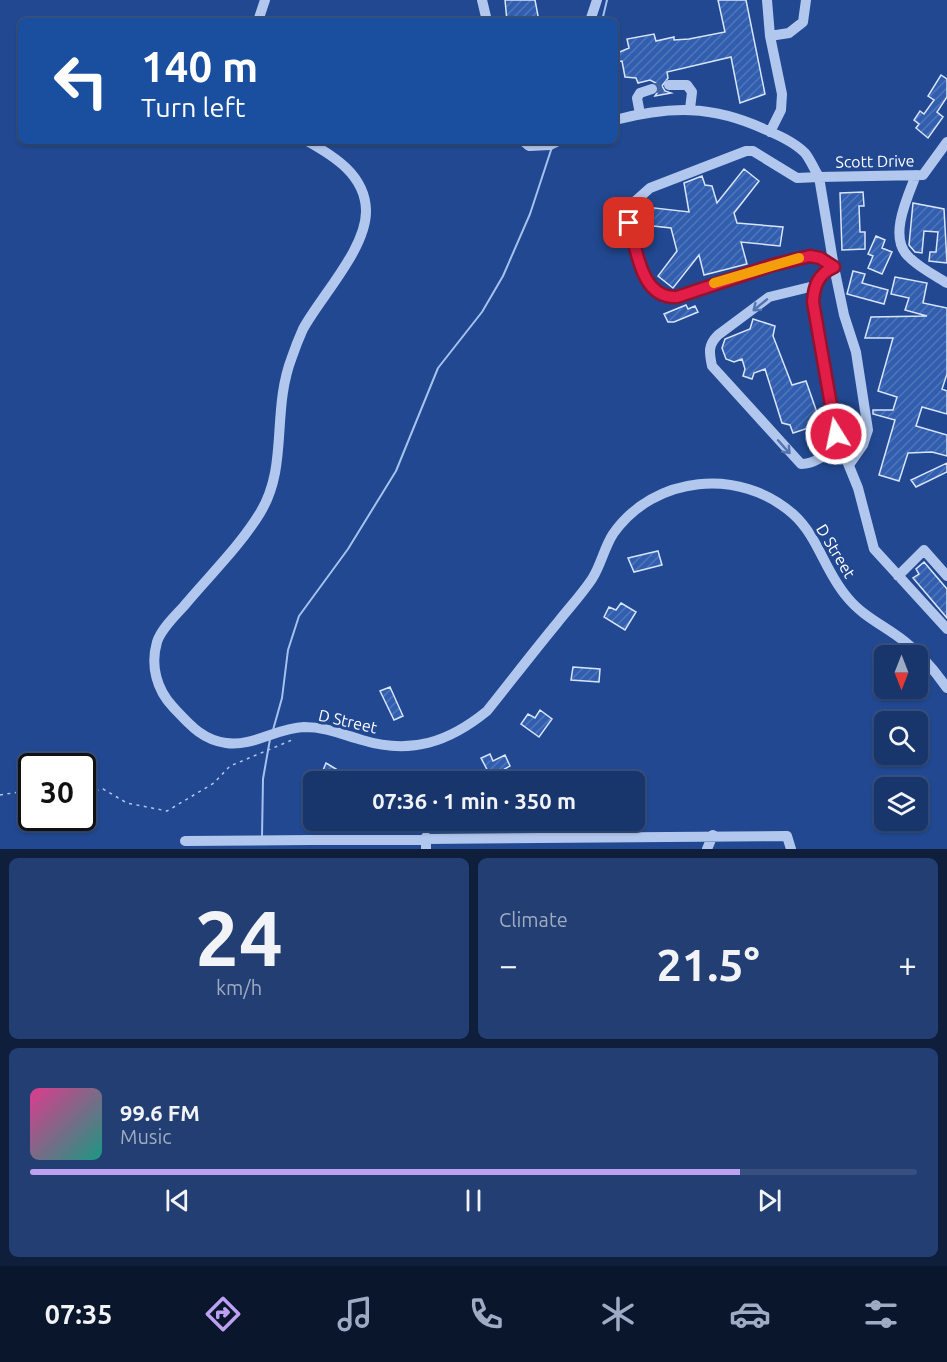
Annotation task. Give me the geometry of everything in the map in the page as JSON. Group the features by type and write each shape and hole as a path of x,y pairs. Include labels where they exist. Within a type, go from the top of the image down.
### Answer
{"street":[{"path":"259,18 265,0"},
{"path":"482,0 486,18"},
{"path":"591,18 597,0"},
{"path":"767,0 770,36 782,94 781,110 770,132"},
{"path":"770,36 789,33 803,22 806,0"},
{"path":"669,85 687,85 692,92 690,109"},
{"path":"640,114 637,98 640,93 652,89"},
{"path":"618,119 640,114 690,109 736,116 770,132 805,153 819,177"},
{"name":"Scott Drive","path":"849,465 863,445 868,430 854,344 844,315 819,177 923,175 947,142"},
{"name":"D Street","path":"313,144 333,155 355,178 366,210 363,228 356,244 304,329 284,379 279,403 277,473 272,492 259,515 158,640 155,659 156,677 162,696 190,726 206,738 227,743 250,742 294,727 317,727 338,731 361,740 387,746 416,746 445,739 488,711 592,579 614,533 632,514 652,499 673,490 684,486 710,483 740,486 765,495 793,514 811,535 833,578 846,597 861,611 905,641 947,688"},
{"path":"526,144 529,146 552,144"},
{"path":"819,177 803,177 791,168 785,170 753,151 746,151 694,169 640,194 632,204 629,223 647,282 656,293 665,298 677,297 762,268 810,256 820,258 834,267"},
{"path":"916,175 904,206 900,236 902,247 907,256 947,283"},
{"path":"834,267 825,271 814,286 813,302 839,442 849,465 874,549 947,629"},
{"path":"814,286 769,297 718,335 711,342 709,353 712,366 801,464 808,464 830,452 839,442"},
{"path":"898,576 924,550 947,576"},
{"path":"707,849 713,835"},
{"path":"185,841 326,844 426,837 539,843 601,837 713,835 787,836 792,849"},
{"path":"426,837 426,849"},
{"path":"601,837 601,849"}],"path":[{"path":"96,791 109,792 127,803 167,811 214,783 230,766 291,741 294,727"},
{"path":"0,795 18,792"}],"building":[{"path":"505,0 535,0 538,18 507,18"},
{"path":"718,0 746,0 765,94 740,103 731,57 667,72 668,78 662,86 665,91 671,93 655,96 659,90 656,83 650,80 638,83 636,78 625,77 622,61 618,62 618,53 629,48 627,39 654,34 656,41 674,37 674,40 689,39 725,32"},
{"path":"941,75 947,79 947,97 937,112 943,117 928,138 916,128 919,124 914,120 920,111 924,114 934,100 928,96"},
{"path":"744,169 759,181 734,213 737,223 783,227 780,246 741,242 747,264 704,275 699,255 673,288 658,276 677,251 671,228 644,225 646,207 689,212 684,183 702,176 705,185 712,186 717,203"},
{"path":"863,192 864,206 859,206 860,232 865,232 865,249 842,250 840,193"},
{"path":"913,203 944,209 947,263 929,261 930,252 936,252 938,232 924,231 922,253 915,252 909,245"},
{"path":"876,236 885,240 882,248 892,252 882,274 868,268 873,256 868,254"},
{"path":"853,271 865,274 862,283 888,290 884,304 847,294"},
{"path":"895,277 927,283 923,303 947,308 947,374 942,389 947,391 947,414 922,407 916,426 947,435 947,456 932,452 908,453 899,481 879,475 895,420 873,414 873,410 893,410 897,397 878,391 893,338 865,338 871,317 927,316 905,310 909,298 891,294"},
{"path":"686,305 688,309 695,306 698,312 674,322 668,322 664,314"},
{"path":"753,319 775,326 773,336 792,385 806,381 821,424 793,433 790,425 782,423 765,369 754,373 752,379 743,376 745,369 742,359 734,362 726,359 722,348 725,339 750,329"},
{"path":"947,463 947,472 916,487 911,480"},
{"path":"658,551 662,565 634,572 628,558"},
{"path":"924,562 947,589 947,618 913,578 919,574 916,569"},
{"path":"621,603 636,612 625,630 604,617 609,607 616,610"},
{"path":"573,667 600,669 599,682 571,680"},
{"path":"390,687 403,716 394,720 380,691"},
{"path":"540,710 552,719 539,737 521,724 528,714 535,718"},
{"path":"490,754 493,761 505,755 510,766 501,771 488,771 481,758"},
{"path":"326,763 339,771 323,771"}],"waterway":[{"path":"603,18 607,0"},
{"path":"273,730 282,698 288,650 299,616 348,549 396,471 438,368 482,312 503,276 530,214 552,147"},
{"path":"262,837 263,779 270,739"}],"tunnel":[{"path":"652,89 669,85"}],"slow traffic":[{"path":"714,283 799,258"}],"route":[{"path":"629,223 647,282 656,293 665,298 677,297 773,265 815,255 834,267 825,271 814,286 813,302 836,434"}]}
